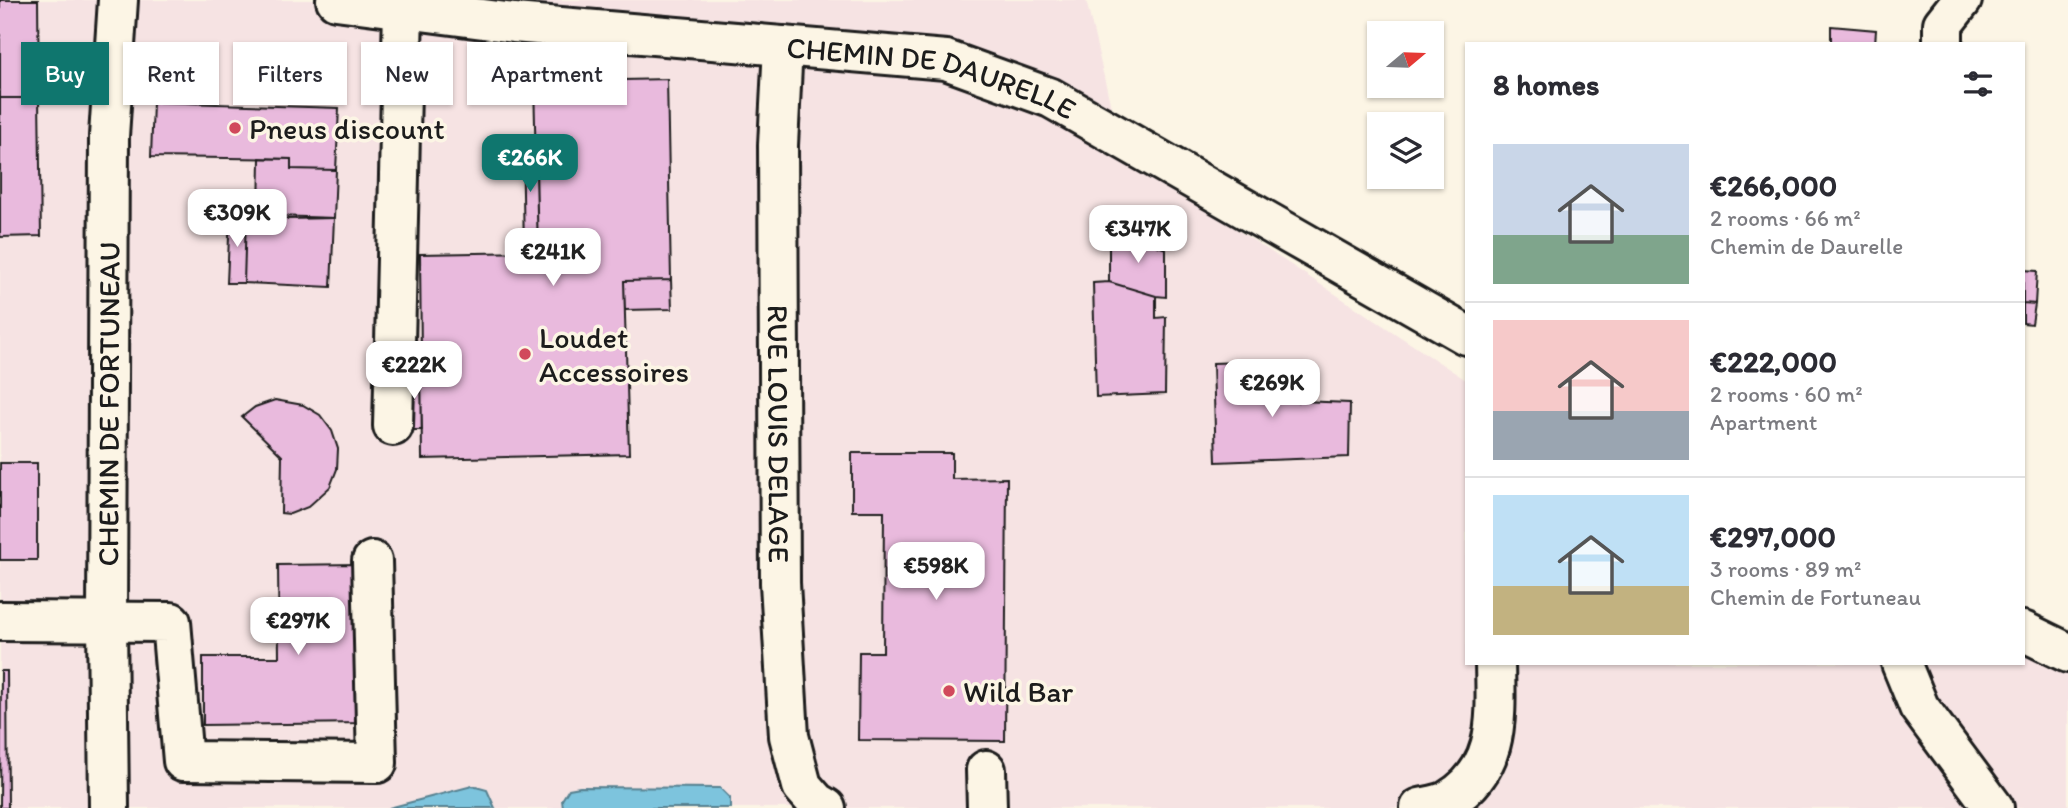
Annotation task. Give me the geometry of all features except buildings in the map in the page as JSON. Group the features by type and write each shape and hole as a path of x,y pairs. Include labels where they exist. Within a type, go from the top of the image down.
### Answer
{"street":[{"name":"CHEMIN DE FORTUNEAU","path":"109,808 109,136 118,0"},
{"name":"CHEMIN DE DAURELLE","path":"336,0 514,23 946,60 1051,98 1465,334"},
{"path":"1943,42 1944,24 1962,0"},
{"path":"393,426 403,9"},
{"name":"RUE LOUIS DELAGE","path":"783,46 778,145 780,583 789,736 802,786 816,802 826,808"},
{"path":"0,621 171,622 183,761 377,763 373,561"},
{"path":"2025,632 2068,653"},
{"path":"1420,808 1446,802 1478,775 1489,754 1496,724 1495,665"},
{"path":"1902,665 1919,707 1994,808"},
{"path":"986,771 987,808"}],"shaded area":[{"path":"0,0 1086,0 1122,154 1465,379 1465,665 2025,665 2025,653 2068,674 2068,808 0,808"}],"water":[{"path":"472,786 487,790 495,808 389,808"},
{"path":"720,788 730,798 730,808 563,808 562,800 569,789"}],"place":[{"name":"Pneus discount","path":"235,128"},
{"name":"Loudet Accessoires","path":"525,354"},
{"name":"Wild Bar","path":"949,691"}]}
